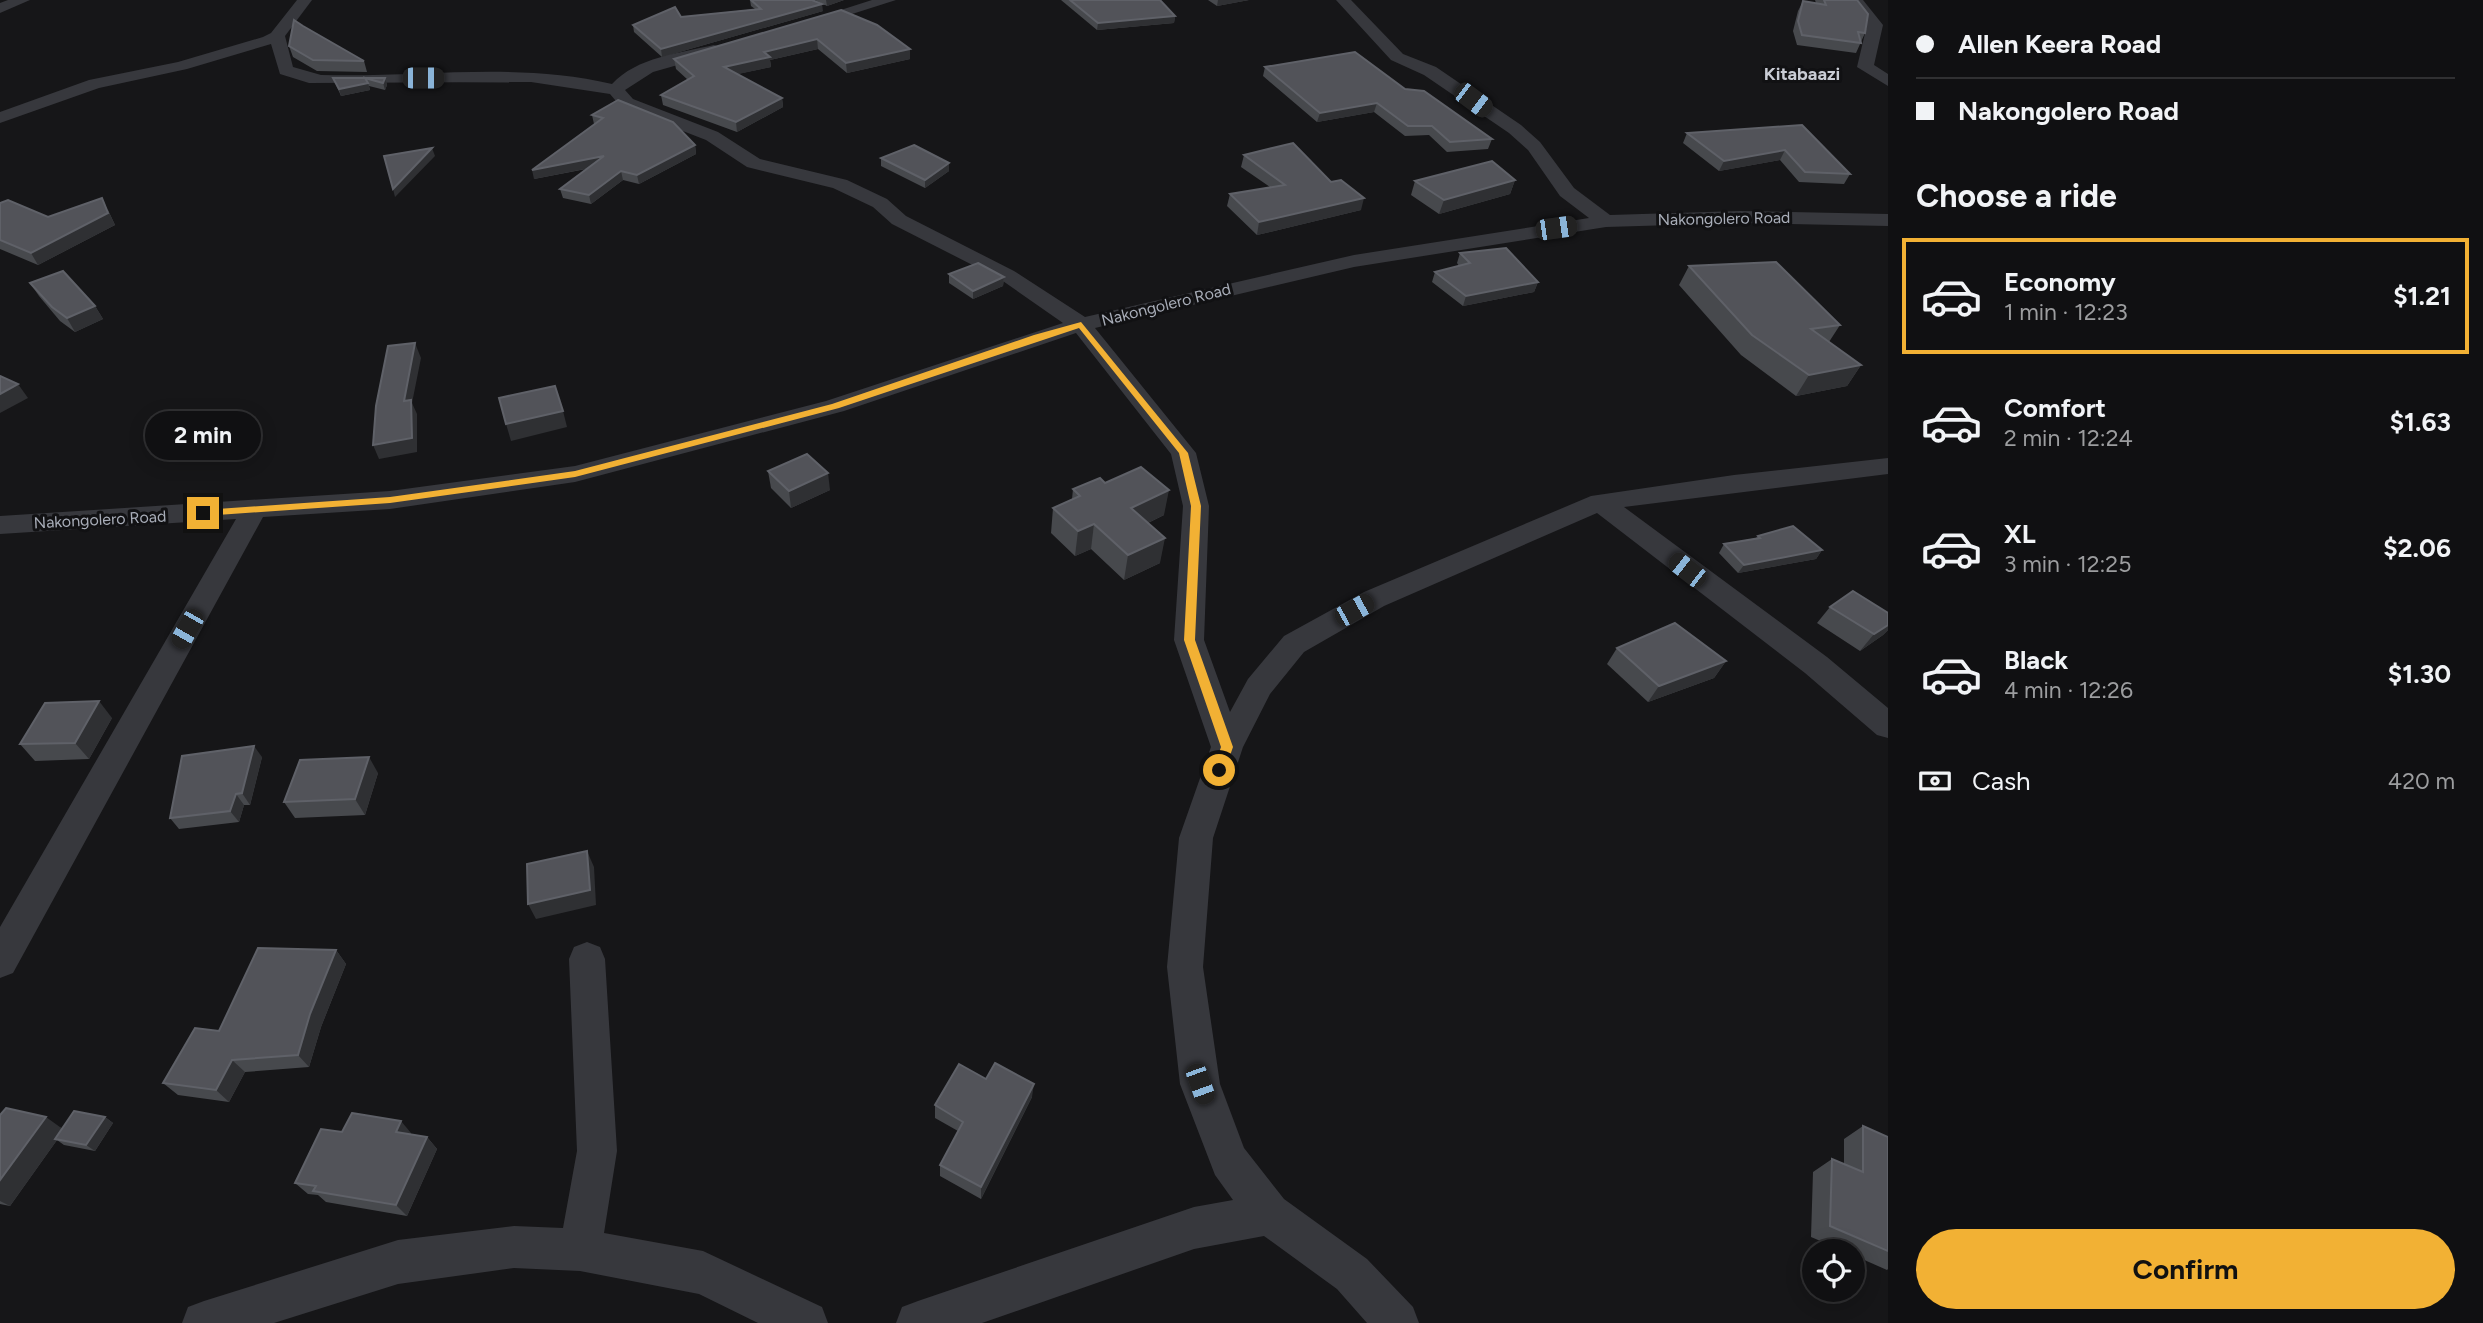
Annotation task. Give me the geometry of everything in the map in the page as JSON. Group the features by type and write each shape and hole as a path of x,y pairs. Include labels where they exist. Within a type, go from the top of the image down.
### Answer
{"street":[{"path":"0,8 23,0"},
{"path":"0,118 95,84 181,66 277,36 305,0"},
{"path":"787,30 889,0"},
{"path":"1343,0 1397,57 1430,71 1515,129 1534,146 1567,191 1606,220"},
{"path":"1855,0 1875,25 1865,66 1888,80"},
{"path":"277,36 286,70 332,82 377,78 528,79 596,84 615,90 627,103 712,136 754,163 840,184 880,202 899,220 1007,275 1081,325 1183,453 1196,506 1189,640 1227,747"},
{"path":"615,90 628,78 644,70 726,46"},
{"name":"Nakongolero Road","path":"0,525 390,500 575,474 835,406 1037,337 1081,325 1354,261 1606,220 1740,217 1888,220"},
{"path":"1396,1323 1352,1274 1269,1214 1229,1161 1200,1084 1185,967 1196,838 1227,747 1259,687 1294,644 1374,599 1600,502 1734,482 1888,466"},
{"path":"1600,502 1816,666 1888,726"},
{"path":"0,961 254,510"},
{"path":"580,1250 597,1150 587,959"},
{"path":"918,1323 1194,1228 1269,1214"},
{"path":"204,1323 398,1262 514,1247 580,1250 703,1273 806,1323"}],"building":[{"path":"751,0 812,0 822,4 661,49 633,25 675,7 681,17 761,9"},
{"path":"1070,0 1160,0 1175,16 1098,23"},
{"path":"1824,0 1857,0 1868,14 1865,33 1858,32 1861,43 1802,35 1798,21 1803,1 1826,5"},
{"path":"841,10 877,25 910,49 846,63 817,39 764,52 770,57 724,67 782,98 736,122 661,95 694,76 674,59"},
{"path":"294,20 364,61 313,60 289,46"},
{"path":"1355,52 1405,89 1424,91 1492,139 1450,142 1432,126 1408,126 1377,103 1320,113 1265,67"},
{"path":"333,78 365,78 368,83 339,89"},
{"path":"365,78 385,78 383,83"},
{"path":"618,100 673,122 695,145 637,175 621,171 589,195 560,189 604,156 532,170 603,118 592,115"},
{"path":"1802,125 1850,174 1805,172 1785,150 1724,161 1687,133"},
{"path":"1293,143 1331,182 1341,180 1364,198 1259,222 1230,194 1285,185 1244,155"},
{"path":"914,145 949,163 925,180 881,158"},
{"path":"432,148 393,189 384,156"},
{"path":"1492,161 1515,180 1444,200 1415,181"},
{"path":"102,198 108,213 31,253 0,240 0,203 8,200 48,217"},
{"path":"1506,248 1538,282 1466,296 1435,272 1470,263 1460,253"},
{"path":"1776,262 1840,325 1811,329 1861,365 1809,375 1752,335 1689,266"},
{"path":"978,263 1004,277 973,291 949,274"},
{"path":"63,271 95,306 67,318 52,307 30,283"},
{"path":"415,343 404,401 411,400 412,438 373,445 376,406 388,346"},
{"path":"0,376 18,384 0,394"},
{"path":"555,386 563,411 506,424 499,398"},
{"path":"807,454 828,473 789,491 768,471"},
{"path":"1141,467 1169,490 1131,508 1165,538 1128,555 1094,524 1078,531 1053,508 1080,496 1073,489 1100,478 1105,483"},
{"path":"1793,526 1822,550 1744,565 1724,544 1760,538 1758,536"},
{"path":"1853,591 1888,613 1888,625 1874,634 1830,607"},
{"path":"1675,623 1726,661 1659,686 1617,648"},
{"path":"99,701 75,743 20,744 45,703"},
{"path":"254,746 242,793 236,794 230,811 170,818 182,756"},
{"path":"369,757 355,799 284,802 300,760"},
{"path":"587,851 590,890 528,904 527,864"},
{"path":"258,948 336,950 310,1014 298,1055 232,1060 216,1090 163,1083 195,1028 219,1031"},
{"path":"995,1063 1034,1084 981,1187 940,1165 963,1122 935,1105 959,1064 986,1079"},
{"path":"6,1108 46,1117 0,1180 0,1115"},
{"path":"74,1111 105,1117 86,1145 55,1139"},
{"path":"352,1113 401,1121 396,1132 427,1137 396,1205 313,1191 316,1186 295,1183 321,1129 342,1132"},
{"path":"1863,1126 1888,1137 1888,1251 1830,1226 1832,1159 1863,1172"}],"district":[{"name":"Kitabaazi","path":"1802,74"}],"route":[{"path":"203,513 390,500 575,474 706,442 835,406 1037,337 1081,325 1183,453 1196,506 1189,640 1227,747 1219,770"}]}
